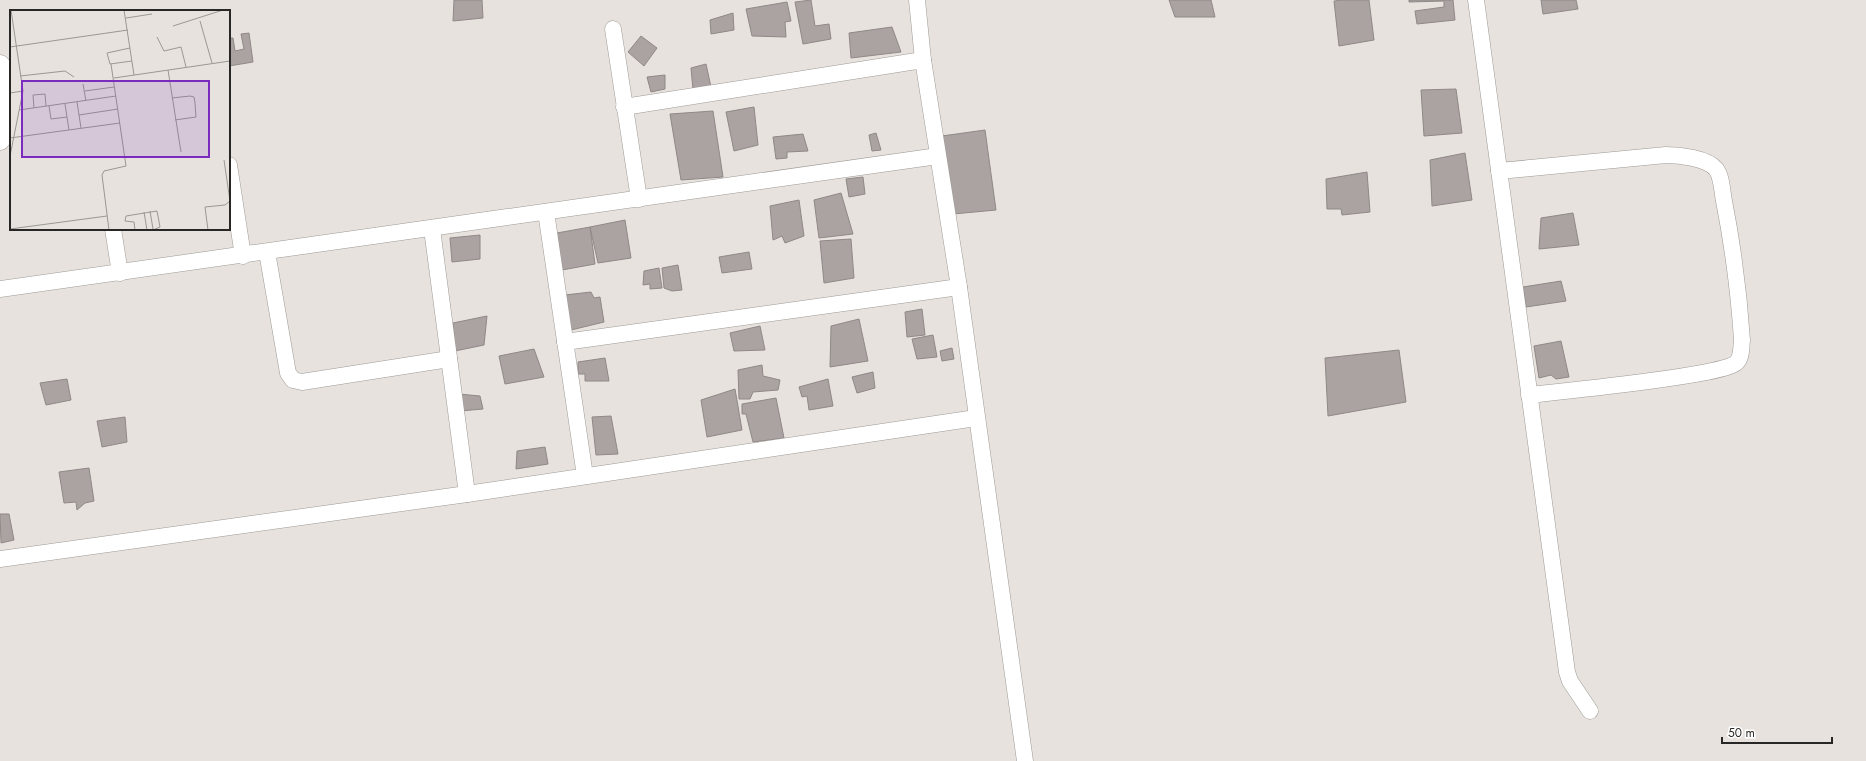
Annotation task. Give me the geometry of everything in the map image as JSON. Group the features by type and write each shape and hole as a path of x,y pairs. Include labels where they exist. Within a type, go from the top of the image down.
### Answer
{"street":[{"path":"917,0 923,60 959,286 976,418 1025,761"},
{"path":"1476,0 1567,672 1570,681 1590,711"},
{"path":"613,29 639,199"},
{"path":"624,107 923,60"},
{"path":"0,65 3,106 0,140"},
{"path":"1499,171 1666,155 1680,155 1693,158 1715,167 1719,174 1730,238 1742,340 1740,356 1736,363 1728,368 1685,376 1529,395"},
{"path":"0,289 242,256 938,156"},
{"path":"230,172 242,256"},
{"path":"546,212 585,476"},
{"path":"432,229 467,494"},
{"path":"113,230 120,273"},
{"path":"267,252 288,373 293,380 302,382 449,360"},
{"path":"566,342 959,286"},
{"path":"0,559 467,494 976,418"}],"building":[{"path":"454,0 482,0 483,18 453,21"},
{"path":"811,0 815,26 829,24 831,39 803,44 795,2"},
{"path":"1169,0 1211,0 1215,17 1175,17"},
{"path":"1369,0 1374,40 1339,46 1334,1"},
{"path":"1409,0 1453,0 1455,20 1417,24 1415,11 1444,7 1444,1 1409,2"},
{"path":"1541,0 1576,0 1578,9 1543,14"},
{"path":"787,2 791,21 785,22 786,37 752,36 746,9"},
{"path":"733,13 734,30 711,34 710,20"},
{"path":"892,27 901,52 851,58 849,33"},
{"path":"249,33 253,62 230,66 230,38 233,38 235,51 244,49 241,34"},
{"path":"641,36 657,48 644,66 628,52"},
{"path":"706,64 711,87 693,90 691,68"},
{"path":"665,75 665,89 651,92 647,77"},
{"path":"1456,89 1462,133 1424,136 1421,90"},
{"path":"754,107 758,145 734,151 726,112"},
{"path":"713,111 723,177 681,180 670,114"},
{"path":"985,130 996,210 953,214 942,136"},
{"path":"876,133 881,150 872,151 869,135"},
{"path":"803,134 808,151 787,152 787,158 776,159 773,137"},
{"path":"1465,153 1472,200 1432,206 1430,160"},
{"path":"1367,172 1370,212 1342,215 1341,209 1327,209 1326,179"},
{"path":"863,177 865,194 849,197 846,179"},
{"path":"841,193 853,234 819,238 814,200"},
{"path":"799,200 804,236 785,243 782,236 773,240 770,206"},
{"path":"1573,213 1579,245 1539,249 1541,218"},
{"path":"625,220 631,258 598,263 590,227"},
{"path":"590,227 595,264 562,270 557,233"},
{"path":"480,235 480,259 452,262 450,238"},
{"path":"851,239 854,278 824,283 820,241"},
{"path":"749,252 752,269 722,273 719,257"},
{"path":"678,265 682,290 672,291 664,288 662,268"},
{"path":"659,268 662,288 650,289 650,284 643,285 644,271"},
{"path":"1561,281 1566,301 1526,307 1523,287"},
{"path":"591,292 594,298 600,297 604,322 567,331 565,295"},
{"path":"922,309 925,335 907,337 905,312"},
{"path":"487,316 484,345 455,351 453,323"},
{"path":"859,319 868,361 830,367 831,326"},
{"path":"760,326 765,350 734,351 730,333"},
{"path":"933,335 937,357 917,359 912,339"},
{"path":"1561,341 1569,377 1556,379 1551,375 1539,378 1534,346"},
{"path":"952,348 954,359 942,361 940,351"},
{"path":"534,349 544,377 505,384 499,356"},
{"path":"1399,350 1406,402 1328,416 1325,358"},
{"path":"605,358 609,381 585,381 585,374 578,374 578,362"},
{"path":"762,365 763,376 780,380 778,390 753,392 750,399 739,399 738,370"},
{"path":"873,372 875,388 857,393 852,377"},
{"path":"67,379 71,400 46,405 40,383"},
{"path":"828,379 833,406 809,410 807,396 802,397 799,387"},
{"path":"735,389 742,430 707,437 701,400"},
{"path":"459,394 480,396 483,409 460,411"},
{"path":"776,398 784,438 753,442 746,414 742,414 742,404"},
{"path":"611,416 618,454 596,455 592,417"},
{"path":"125,417 127,442 102,447 97,421"},
{"path":"545,447 548,464 516,469 517,451"},
{"path":"89,468 94,501 85,503 77,510 76,502 64,503 59,472"},
{"path":"0,514 9,514 14,540 1,543"}]}
